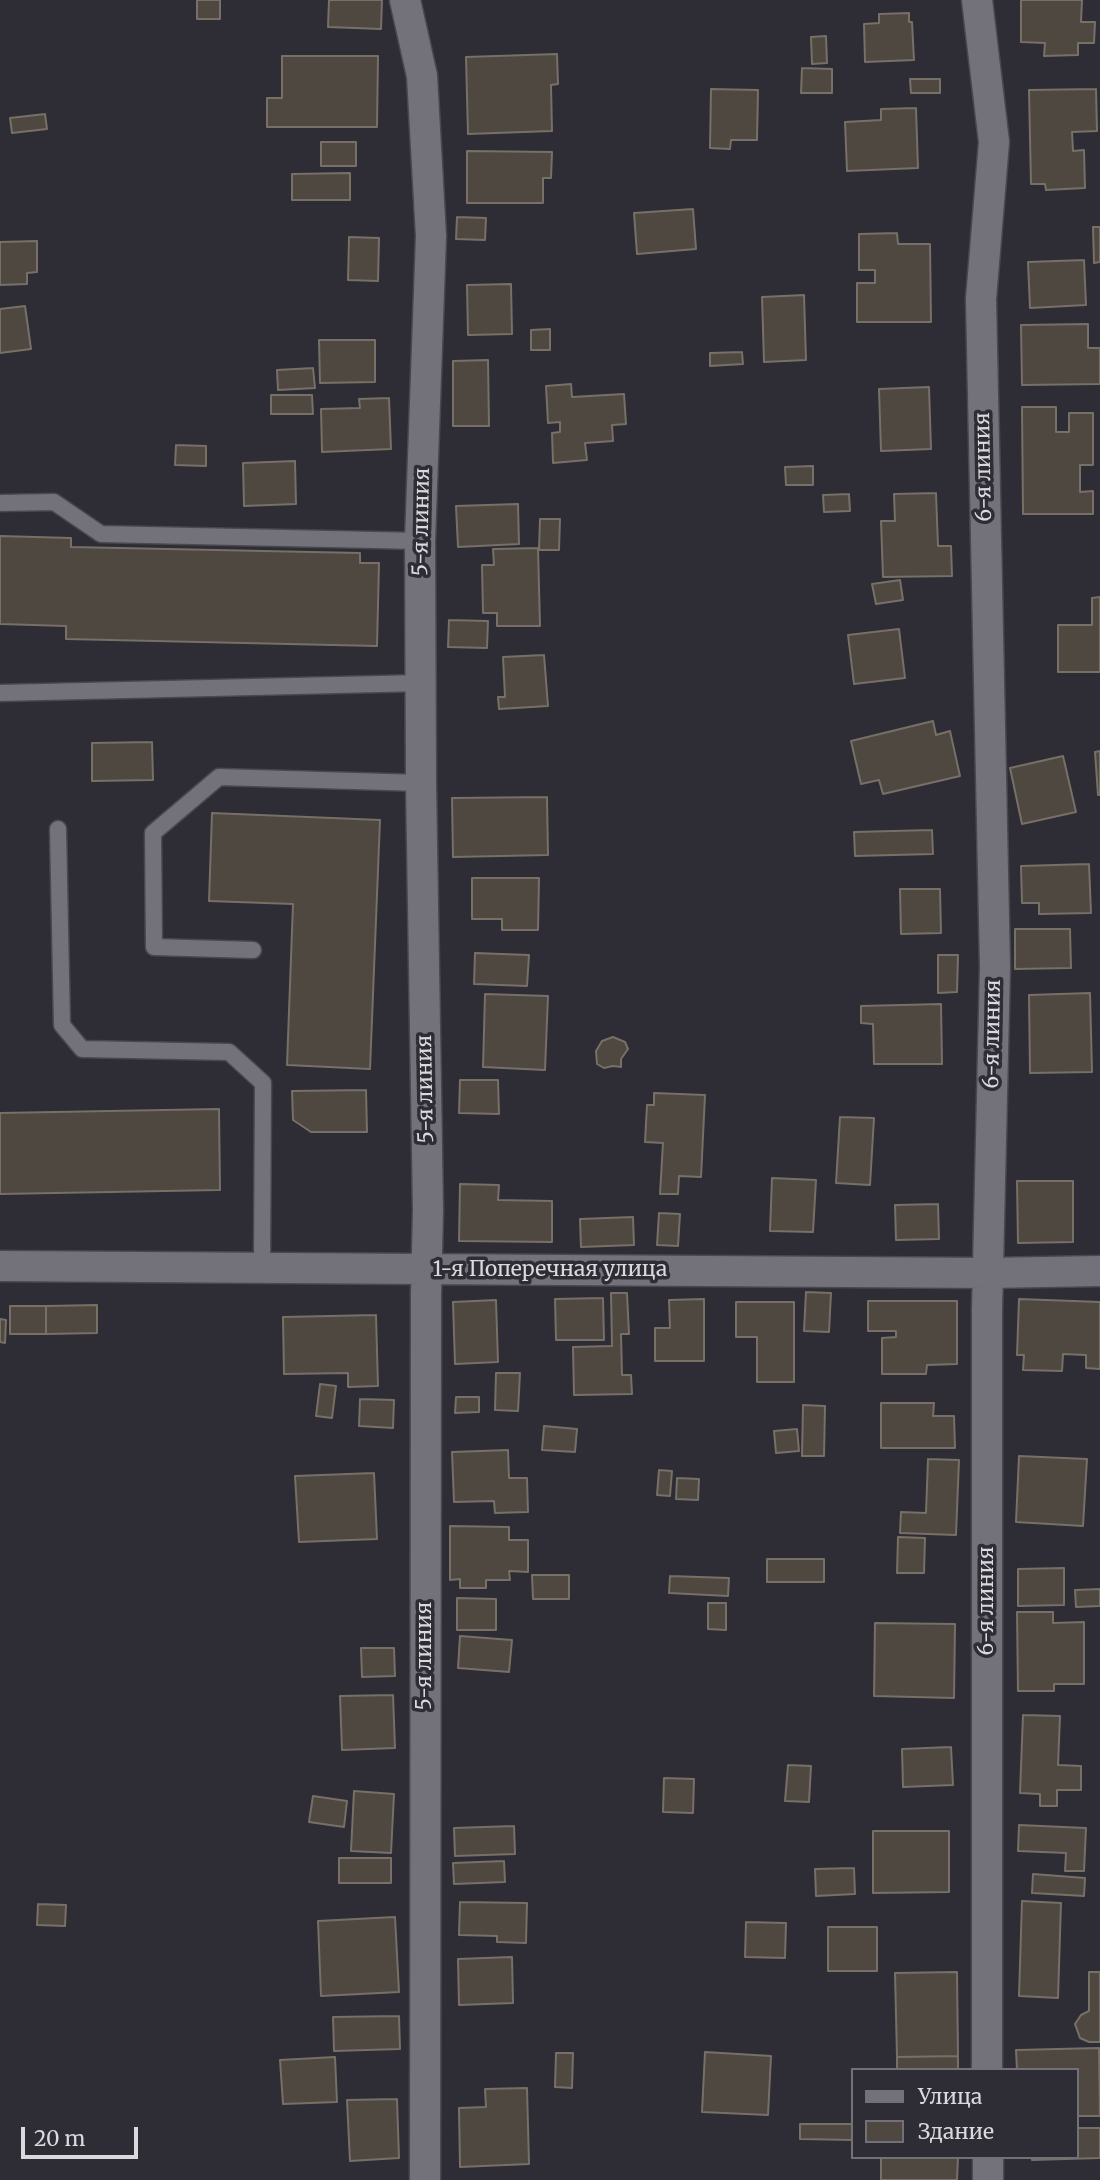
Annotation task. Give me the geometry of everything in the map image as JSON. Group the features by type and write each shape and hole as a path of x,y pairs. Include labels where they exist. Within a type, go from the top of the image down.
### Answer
{"street":[{"name":"5-я линия","path":"405,0 422,76 431,236 420,541 428,1210 425,2180"},
{"name":"6-я линия","path":"977,0 995,142 981,299 995,967 988,1273 988,2068"},
{"name":"1-я Поперечная улица","path":"0,1266 988,1273 1100,1271"},
{"path":"988,2159 988,2180"}],"lane":[{"path":"0,503 54,502 101,534 420,541"},
{"path":"0,693 421,683"},
{"path":"253,950 154,947 153,833 219,777 421,783"},
{"path":"58,829 62,1025 82,1049 229,1052 263,1083 262,1267"}],"building":[{"path":"197,0 220,0 220,19 197,19"},
{"path":"329,0 382,0 381,29 328,27"},
{"path":"1021,0 1082,0 1081,22 1095,22 1094,43 1078,43 1078,55 1044,56 1045,43 1021,42"},
{"path":"909,13 914,60 865,62 864,24 879,23 879,14"},
{"path":"826,36 827,63 812,64 811,37"},
{"path":"557,54 558,84 551,85 552,131 468,134 466,57"},
{"path":"282,56 378,56 377,127 267,127 267,98 282,98"},
{"path":"802,68 832,69 832,93 801,93"},
{"path":"910,79 940,79 940,93 911,93"},
{"path":"711,89 758,90 757,140 731,140 730,149 710,148"},
{"path":"1096,89 1097,131 1072,132 1073,151 1084,150 1085,188 1046,190 1045,184 1031,184 1029,90"},
{"path":"916,108 918,168 847,171 845,122 881,120 881,109"},
{"path":"45,114 47,129 12,133 10,118"},
{"path":"321,142 356,142 356,166 321,166"},
{"path":"467,151 552,152 551,178 543,178 543,203 467,203"},
{"path":"350,173 350,200 292,200 292,174"},
{"path":"693,209 696,249 637,254 634,213"},
{"path":"457,217 486,218 485,240 456,239"},
{"path":"1093,227 1100,227 1100,262 1094,263"},
{"path":"897,233 898,244 930,244 931,322 857,322 857,283 875,283 875,270 859,270 859,234"},
{"path":"349,237 379,238 378,281 348,280"},
{"path":"37,241 37,272 27,273 27,284 0,285 0,242"},
{"path":"1084,260 1086,305 1030,308 1028,262"},
{"path":"511,284 512,334 468,335 467,285"},
{"path":"804,295 806,360 764,362 762,297"},
{"path":"25,306 31,349 0,353 0,309"},
{"path":"1088,324 1088,348 1100,348 1100,384 1022,385 1021,325"},
{"path":"550,329 550,350 531,350 531,330"},
{"path":"319,340 375,340 375,382 320,383"},
{"path":"742,352 743,364 710,366 710,353"},
{"path":"488,360 489,426 453,426 453,361"},
{"path":"313,368 315,388 278,390 277,370"},
{"path":"571,384 572,397 624,394 626,424 612,425 613,441 585,443 587,460 553,463 552,433 560,432 560,422 548,423 546,386"},
{"path":"929,387 931,449 881,451 879,389"},
{"path":"271,395 312,395 313,414 271,414"},
{"path":"389,398 391,449 322,452 321,409 360,408 359,399"},
{"path":"1022,407 1056,407 1056,432 1069,432 1069,413 1093,413 1093,465 1080,465 1080,492 1093,491 1093,514 1023,514"},
{"path":"176,445 206,446 206,466 175,465"},
{"path":"295,461 296,504 244,506 243,463"},
{"path":"813,466 813,485 786,485 785,467"},
{"path":"936,493 938,546 951,546 952,576 883,577 881,521 895,521 894,494"},
{"path":"849,494 850,511 824,512 823,495"},
{"path":"518,504 519,544 458,547 456,506"},
{"path":"540,519 560,519 559,550 539,550"},
{"path":"0,536 71,538 71,547 360,553 360,563 379,563 377,646 66,639 66,626 0,624"},
{"path":"538,548 540,626 497,626 497,613 483,613 482,565 494,565 493,549"},
{"path":"900,580 903,600 876,604 872,584"},
{"path":"1100,597 1100,672 1058,672 1058,625 1092,625 1092,598"},
{"path":"449,620 488,621 487,648 448,647"},
{"path":"899,629 905,678 854,684 848,635"},
{"path":"544,655 548,706 499,709 498,697 505,697 503,657"},
{"path":"933,721 936,735 950,731 960,776 883,794 879,780 861,784 851,741"},
{"path":"152,742 153,780 92,781 92,743"},
{"path":"1100,751 1100,795 1098,795 1095,752"},
{"path":"1063,756 1076,812 1022,824 1010,768"},
{"path":"547,797 548,855 453,857 452,798"},
{"path":"212,813 380,820 370,1069 287,1065 293,904 209,901"},
{"path":"932,830 933,854 855,856 854,832"},
{"path":"1089,864 1091,913 1039,914 1039,903 1022,903 1021,866"},
{"path":"472,878 539,878 538,930 502,930 502,919 472,919"},
{"path":"900,889 940,889 941,933 901,934"},
{"path":"1015,929 1070,929 1071,968 1015,969"},
{"path":"475,953 529,955 527,986 474,984"},
{"path":"938,955 958,955 957,992 938,993"},
{"path":"1090,993 1092,1072 1030,1073 1029,995"},
{"path":"485,994 548,996 545,1070 483,1067"},
{"path":"941,1004 942,1064 874,1064 873,1024 861,1023 861,1006"},
{"path":"613,1037 625,1042 628,1049 621,1059 621,1067 604,1068 597,1064 596,1051 602,1041"},
{"path":"460,1080 498,1080 499,1114 459,1113"},
{"path":"366,1090 367,1132 311,1132 293,1120 292,1091"},
{"path":"654,1093 705,1095 701,1177 679,1176 678,1194 660,1194 663,1143 645,1142 647,1105 654,1105"},
{"path":"219,1109 220,1190 0,1194 0,1113"},
{"path":"840,1117 874,1118 870,1185 836,1183"},
{"path":"772,1178 816,1180 813,1232 770,1231"},
{"path":"1017,1181 1073,1181 1073,1242 1018,1243"},
{"path":"460,1184 499,1185 498,1200 552,1201 552,1242 459,1241"},
{"path":"938,1204 939,1239 896,1240 895,1205"},
{"path":"659,1213 680,1214 678,1246 657,1245"},
{"path":"633,1217 634,1245 581,1247 580,1219"},
{"path":"806,1292 831,1293 829,1332 804,1331"},
{"path":"611,1293 627,1293 629,1334 621,1334 622,1375 631,1375 632,1394 574,1395 573,1347 612,1346"},
{"path":"603,1298 604,1340 556,1340 555,1299"},
{"path":"704,1299 704,1361 655,1361 655,1328 670,1328 669,1300"},
{"path":"1019,1299 1100,1302 1100,1369 1086,1368 1086,1355 1063,1354 1062,1371 1023,1370 1024,1355 1017,1355"},
{"path":"496,1300 498,1362 455,1364 453,1302"},
{"path":"868,1301 957,1301 957,1364 927,1365 926,1374 882,1374 882,1338 896,1337 896,1331 868,1331"},
{"path":"736,1302 794,1302 794,1382 757,1382 757,1337 736,1337"},
{"path":"97,1305 97,1333 46,1334 46,1306"},
{"path":"10,1306 46,1306 46,1334 10,1334"},
{"path":"376,1315 378,1386 348,1387 348,1373 284,1374 283,1317"},
{"path":"0,1319 6,1320 5,1343 0,1342"},
{"path":"496,1373 520,1373 518,1411 495,1410"},
{"path":"320,1384 336,1386 332,1418 316,1416"},
{"path":"456,1397 479,1397 479,1412 455,1413"},
{"path":"360,1399 394,1400 393,1428 359,1426"},
{"path":"881,1403 934,1403 933,1416 954,1416 955,1448 881,1448"},
{"path":"803,1405 825,1406 824,1456 802,1456"},
{"path":"544,1426 577,1429 575,1452 542,1450"},
{"path":"797,1429 799,1451 776,1453 774,1431"},
{"path":"508,1450 509,1478 527,1478 528,1512 495,1513 494,1501 454,1502 452,1452"},
{"path":"1019,1456 1087,1459 1083,1526 1016,1522"},
{"path":"928,1459 959,1460 956,1535 900,1533 901,1512 926,1513"},
{"path":"659,1470 672,1471 670,1496 657,1495"},
{"path":"374,1473 377,1539 299,1542 295,1476"},
{"path":"677,1478 699,1479 698,1500 676,1499"},
{"path":"450,1526 509,1527 509,1540 528,1540 528,1572 509,1571 510,1580 486,1580 486,1588 460,1588 460,1579 450,1580"},
{"path":"898,1537 925,1538 924,1573 897,1573"},
{"path":"767,1559 824,1559 824,1582 767,1582"},
{"path":"1064,1568 1064,1605 1018,1606 1018,1569"},
{"path":"532,1575 569,1575 569,1599 533,1599"},
{"path":"670,1576 729,1578 728,1596 669,1593"},
{"path":"1100,1589 1100,1606 1076,1607 1075,1590"},
{"path":"457,1598 496,1599 496,1630 457,1630"},
{"path":"708,1603 726,1603 726,1630 708,1629"},
{"path":"1017,1612 1053,1612 1053,1623 1084,1622 1084,1684 1054,1684 1054,1691 1018,1691"},
{"path":"875,1623 955,1624 954,1698 874,1696"},
{"path":"460,1636 512,1640 509,1672 458,1668"},
{"path":"361,1648 394,1648 395,1676 362,1677"},
{"path":"393,1695 395,1748 342,1750 340,1696"},
{"path":"1023,1715 1060,1716 1058,1765 1081,1766 1081,1790 1057,1790 1057,1806 1040,1806 1040,1794 1020,1793"},
{"path":"951,1747 953,1785 903,1787 902,1749"},
{"path":"788,1765 811,1766 809,1802 785,1801"},
{"path":"664,1778 694,1779 693,1813 663,1812"},
{"path":"354,1791 394,1794 391,1853 351,1851"},
{"path":"313,1796 347,1801 344,1827 309,1822"},
{"path":"1019,1825 1086,1828 1084,1871 1065,1871 1066,1853 1018,1851"},
{"path":"514,1826 515,1854 455,1856 454,1828"},
{"path":"873,1831 949,1831 949,1892 873,1893"},
{"path":"339,1858 391,1858 391,1883 339,1883"},
{"path":"504,1861 505,1882 454,1884 453,1863"},
{"path":"854,1868 855,1894 816,1896 815,1869"},
{"path":"1033,1874 1085,1878 1084,1896 1032,1893"},
{"path":"1022,1901 1061,1903 1058,1998 1019,1996"},
{"path":"460,1902 527,1903 526,1943 497,1942 497,1936 459,1935"},
{"path":"38,1904 66,1905 65,1926 37,1925"},
{"path":"395,1917 399,1992 321,1996 318,1921"},
{"path":"746,1922 786,1923 785,1958 745,1957"},
{"path":"828,1927 877,1927 877,1971 828,1971"},
{"path":"512,1957 513,2003 459,2005 458,1959"},
{"path":"957,1972 958,2056 897,2057 895,1973"},
{"path":"1089,1972 1100,1972 1100,2042 1089,2042 1080,2038 1075,2024 1081,2015 1089,2011"},
{"path":"399,2016 400,2049 334,2051 333,2017"},
{"path":"1099,2048 1100,2116 1079,2116 1079,2068 1017,2068 1016,2050"},
{"path":"705,2052 771,2056 768,2115 702,2112"},
{"path":"556,2053 573,2053 572,2088 555,2087"},
{"path":"958,2056 958,2068 897,2068 897,2057"},
{"path":"335,2057 337,2102 283,2104 280,2060"},
{"path":"527,2088 529,2164 460,2167 459,2108 486,2107 485,2089"},
{"path":"397,2099 399,2158 350,2161 347,2100"},
{"path":"800,2124 852,2124 852,2140 800,2139"},
{"path":"1079,2128 1100,2128 1100,2158 1079,2159"},
{"path":"881,2159 958,2159 957,2180 881,2180"}]}
